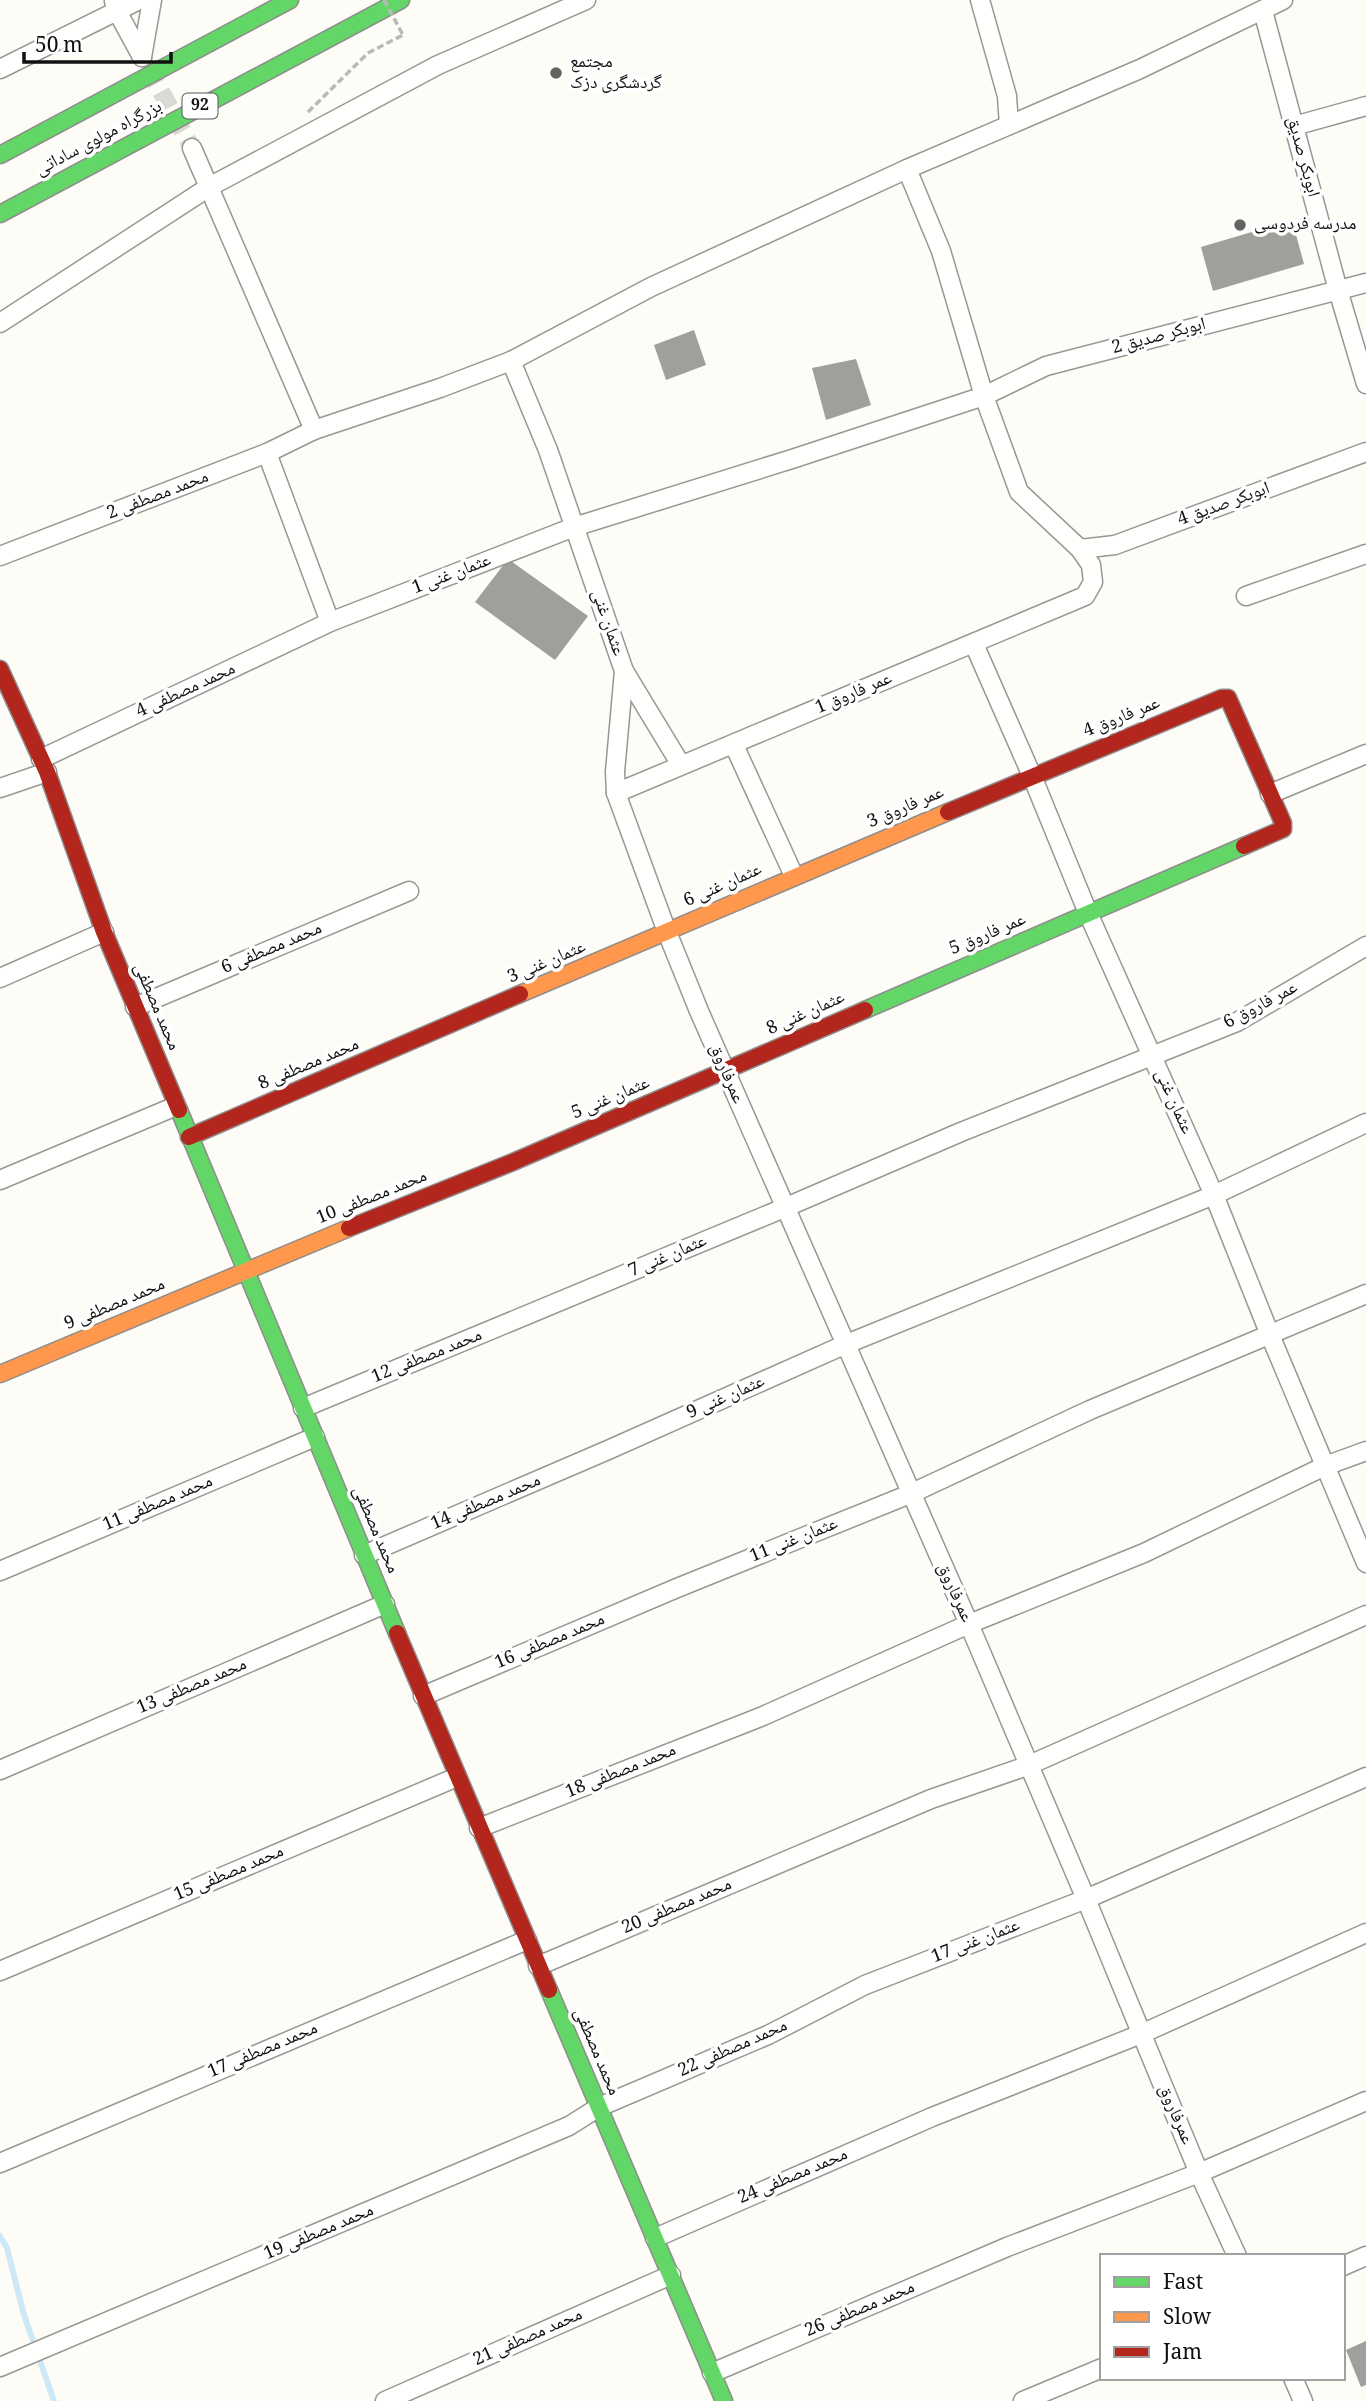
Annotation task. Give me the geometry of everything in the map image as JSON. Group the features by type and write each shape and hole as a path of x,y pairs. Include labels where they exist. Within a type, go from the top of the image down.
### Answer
{"main road":[{"name":"بزرگراه مولوی ساداتی","path":"0,155 290,0"},
{"name":"بزرگراه مولوی ساداتی","path":"0,214 401,0"},
{"name":"محمد مصطفی","path":"0,669 44,765 104,932 176,1106 457,1777 724,2401"},
{"name":"عمر فاروق 4","path":"1032,776 1222,698 1228,698 1270,794"},
{"name":"عمر فاروق 3","path":"794,876 1032,776"},
{"name":"عمر فاروق 5","path":"903,992 1283,828 1270,794"},
{"name":"عثمان غنی 6","path":"667,932 794,876"},
{"name":"عثمان غنی 3","path":"443,1029 667,932"},
{"name":"عثمان غنی 8","path":"724,1070 903,992"},
{"name":"محمد مصطفی 8","path":"189,1137 443,1029"},
{"name":"عثمان غنی 5","path":"513,1162 724,1070"},
{"name":"محمد مصطفی 10","path":"245,1270 513,1162"},
{"name":"محمد مصطفی 9","path":"0,1374 245,1270"}],"street":[{"path":"0,69 116,5 139,0"},
{"path":"116,5 142,57 152,0"},
{"path":"0,323 209,187 438,65 586,0"},
{"path":"980,0 1007,96 1009,125"},
{"name":"محمد مصطفی 2","path":"0,556 267,453 314,430 511,361 651,287 906,169 1085,94 1283,0"},
{"name":"ابوبکر صدیق","path":"1263,11 1366,384"},
{"path":"1294,126 1366,106"},
{"path":"192,148 314,430"},
{"path":"906,169 941,251 984,396 1019,492 1080,549"},
{"name":"ابوبکر صدیق 2","path":"792,460 984,396 1046,366 1366,283"},
{"name":"عثمان غنی","path":"511,361 548,450 624,671 615,772 616,793 667,932"},
{"name":"ابوبکر صدیق 4","path":"1080,549 1115,545 1366,452"},
{"path":"267,453 330,622"},
{"name":"عثمان غنی 1","path":"330,622 574,527 792,460"},
{"name":"عمر فاروق 1","path":"616,793 1086,596 1093,582 1091,565 1080,549"},
{"path":"1246,596 1366,554"},
{"name":"محمد مصطفی 4","path":"0,788 330,622"},
{"name":"عثمان غنی","path":"974,644 1088,913 1214,1195 1366,1563"},
{"path":"624,671 681,765"},
{"path":"734,745 794,876"},
{"path":"1270,794 1366,754"},
{"name":"محمد مصطفی 6","path":"135,1007 409,891"},
{"path":"0,978 104,932"},
{"name":"عمرفاروق","path":"667,932 784,1208 969,1624 1199,2173 1236,2254"},
{"name":"عمر فاروق 6","path":"961,1132 1237,1022 1366,946"},
{"path":"0,1180 176,1106"},
{"name":"عثمان غنی 9","path":"608,1450 844,1345 1214,1195 1366,1123"},
{"name":"عثمان غنی 7","path":"552,1305 961,1132"},
{"name":"عثمان غنی 11","path":"677,1588 911,1494 1090,1410 1366,1294"},
{"name":"محمد مصطفی 12","path":"303,1408 552,1305"},
{"name":"محمد مصطفی 11","path":"0,1571 315,1437"},
{"name":"محمد مصطفی 14","path":"364,1555 608,1450"},
{"name":"محمد مصطفی 18","path":"479,1828 763,1716 969,1624 1144,1553 1325,1466 1366,1451"},
{"name":"محمد مصطفی 16","path":"423,1696 677,1588"},
{"name":"محمد مصطفی 13","path":"0,1770 385,1604"},
{"name":"محمد مصطفی 20","path":"538,1966 931,1799 1027,1766 1366,1615"},
{"name":"محمد مصطفی 15","path":"0,1971 457,1777"},
{"name":"عثمان غنی 17","path":"865,1985 1086,1899 1366,1777"},
{"name":"محمد مصطفی 24","path":"655,2238 932,2117 1141,2034 1366,1933"},
{"name":"محمد مصطفی 17","path":"0,2163 527,1940"},
{"name":"محمد مصطفی 22","path":"599,2107 768,2035 865,1985"},
{"name":"محمد مصطفی 26","path":"712,2373 1007,2247 1199,2173 1366,2101"},
{"name":"محمد مصطفی 19","path":"0,2368 569,2126 599,2107"},
{"path":"1345,2265 1366,2256"},
{"name":"محمد مصطفی 21","path":"385,2401 671,2275"},
{"path":"1023,2401 1100,2369"},
{"path":"1294,2380 1303,2401"}],"path":[{"path":"304,115 368,53 403,35 384,0"}],"building":[{"path":"1292,220 1304,264 1213,291 1201,247"},
{"path":"694,330 706,365 666,380 654,345"},
{"path":"856,359 871,405 826,420 812,368"},
{"path":"508,559 588,616 555,660 475,602"},
{"path":"1366,2341 1366,2385 1361,2387 1346,2350"}],"waterway":[{"path":"0,2236 7,2248 24,2315 54,2401"}],"tunnel":[{"path":"148,68 192,148"}],"traffic: fast":[{"path":"0,155 290,0"},
{"path":"0,214 401,0"},
{"path":"865,1010 1244,846"},
{"path":"179,1110 397,1633"},
{"path":"549,1990 724,2401"}],"traffic: slow":[{"path":"520,994 948,812"},
{"path":"0,1374 349,1228"}],"traffic: jam":[{"path":"0,669 47,772 104,932 179,1110"},
{"path":"948,812 1222,698 1228,698 1283,823 1283,829 1244,846"},
{"path":"189,1137 520,994"},
{"path":"349,1228 513,1162 865,1010"},
{"path":"397,1633 549,1990"}],"place":[{"name":"مجتمع گردشگری دزک","path":"556,73"},
{"name":"مدرسه فردوسی","path":"1240,225"}]}
